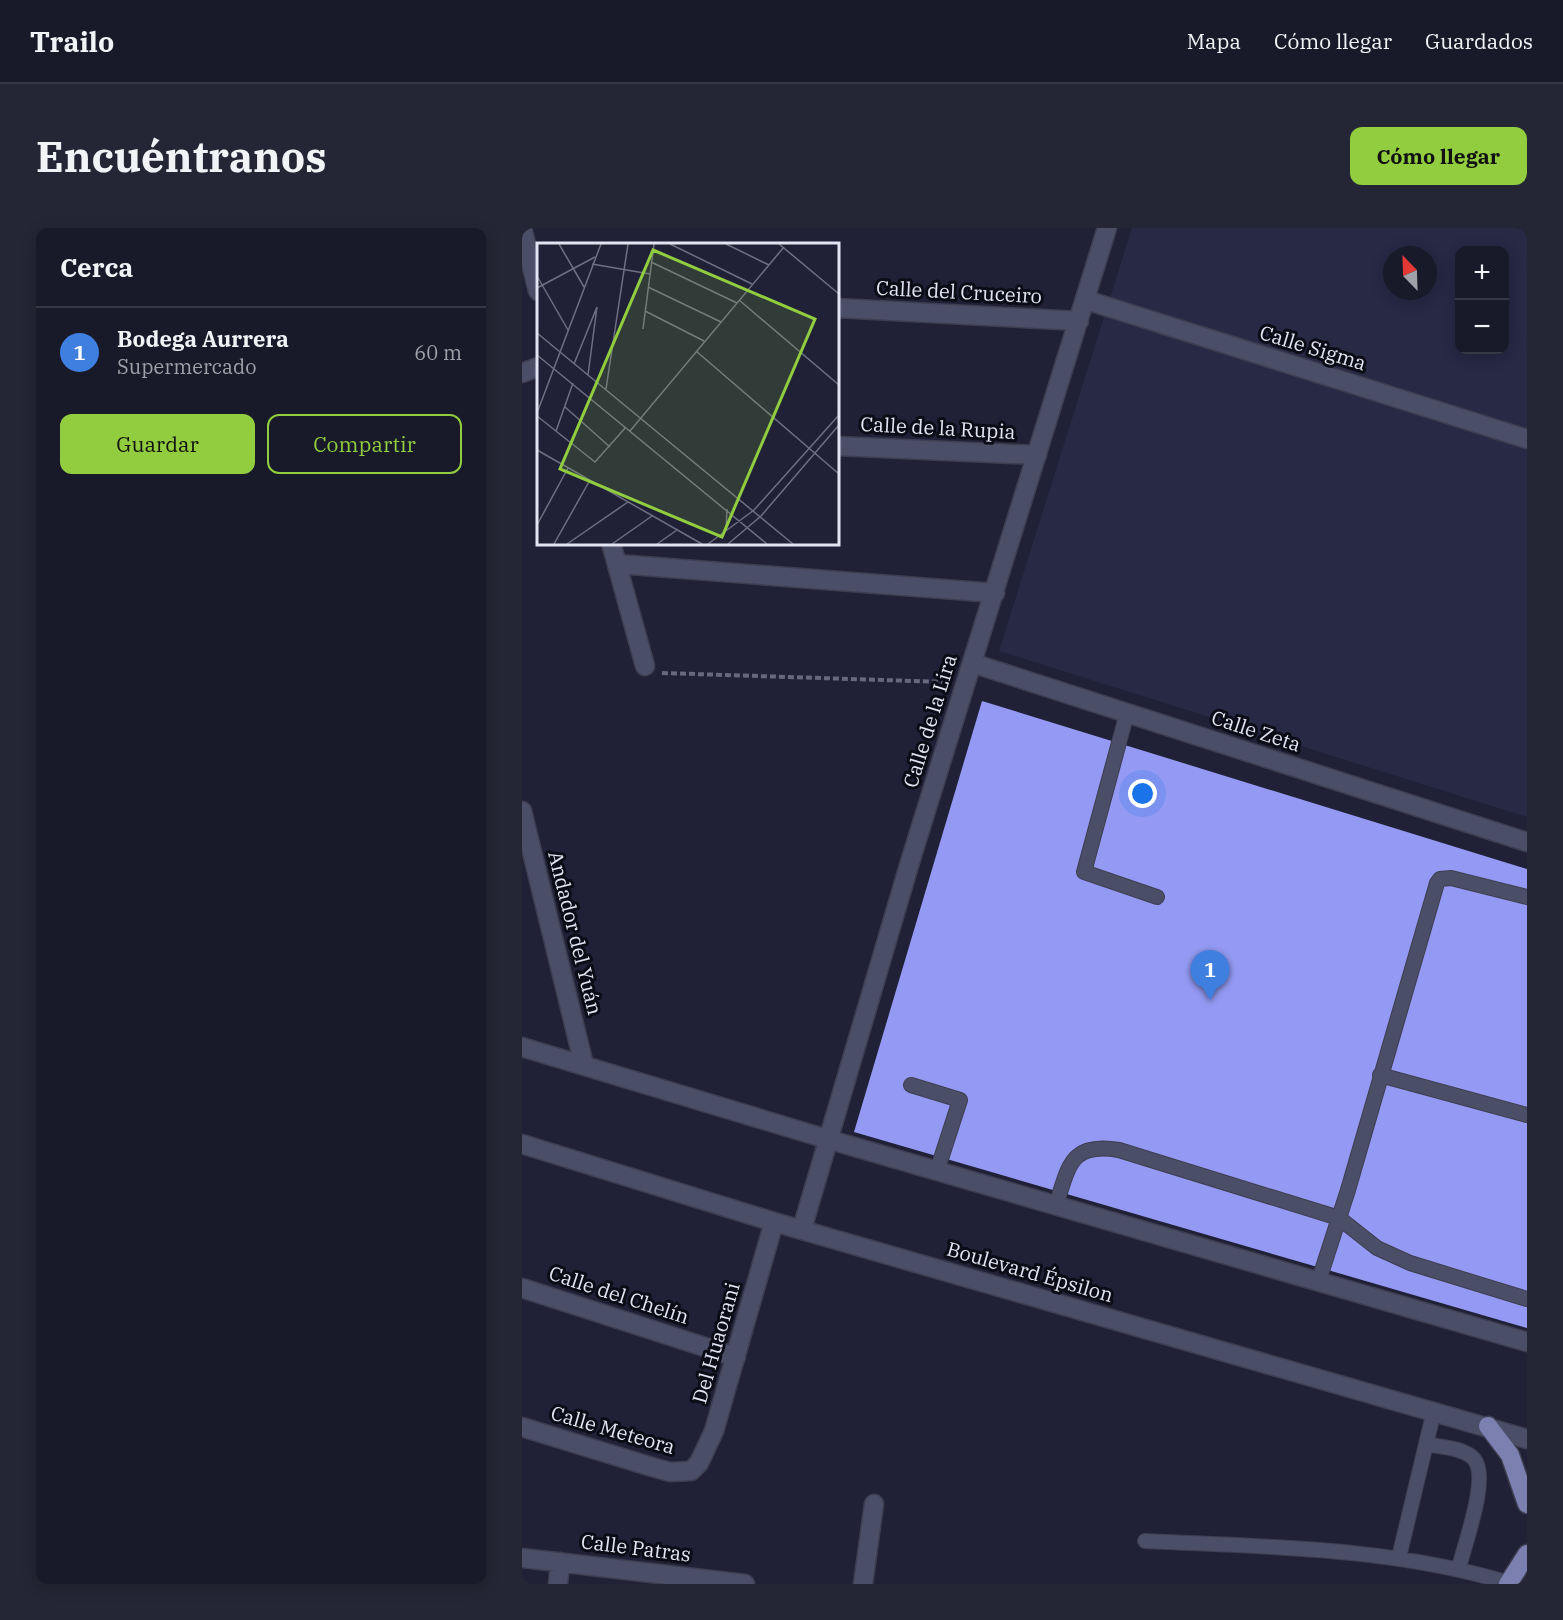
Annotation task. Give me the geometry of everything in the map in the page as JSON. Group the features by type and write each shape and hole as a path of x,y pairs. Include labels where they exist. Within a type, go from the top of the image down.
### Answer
{"main road":[{"path":"1488,1426 1510,1455 1527,1504"},
{"path":"1508,1583 1527,1554"}],"street":[{"path":"522,228 537,287"},
{"name":"Calle de la Lira","path":"802,1230 827,1139 965,683 995,593 1107,228"},
{"name":"Calle Sigma","path":"1086,300 1527,439"},
{"name":"Calle del Cruceiro","path":"838,308 1079,321"},
{"path":"522,373 537,367"},
{"name":"Calle de la Rupia","path":"838,446 1037,455"},
{"path":"611,544 645,666"},
{"path":"617,564 995,593"},
{"name":"Calle Zeta","path":"972,663 1527,842"},
{"name":"Andador del Yuán","path":"522,811 584,1065"},
{"path":"522,1047 827,1139 1527,1342"},
{"name":"Boulevard Épsilon","path":"522,1144 774,1222 1527,1439"},
{"name":"Del Huaorani","path":"691,1471 699,1463 714,1431 774,1222"},
{"name":"Calle del Chelín","path":"522,1287 736,1357"},
{"name":"Calle Meteora","path":"522,1427 670,1472 691,1471"},
{"path":"863,1584 874,1504"},
{"name":"Calle Patras","path":"522,1558 702,1581 745,1584"},
{"path":"558,1584 560,1562"}],"lane":[{"path":"1127,713 1084,872 1157,897"},
{"path":"1318,1283 1339,1218 1433,891 1440,879 1451,878 1527,897"},
{"path":"1380,1075 1527,1115"},
{"path":"911,1085 960,1100 937,1171"},
{"path":"1056,1205 1070,1164 1077,1155 1087,1149 1103,1147 1339,1218 1377,1248 1410,1263 1527,1299"},
{"path":"1399,1557 1434,1411"},
{"path":"1426,1444 1468,1454 1479,1466 1480,1487 1459,1568"},
{"path":"1145,1541 1399,1557 1459,1568 1508,1583"}],"path":[{"path":"645,666 650,670 670,674 965,683"}],"shaded area":[{"path":"1132,228 1527,228 1527,817 999,651"}],"building":[{"path":"982,701 1527,869 1527,1328 854,1132"}],"place":[{"name":"Bodega Aurrera","path":"1210,1000"}]}
